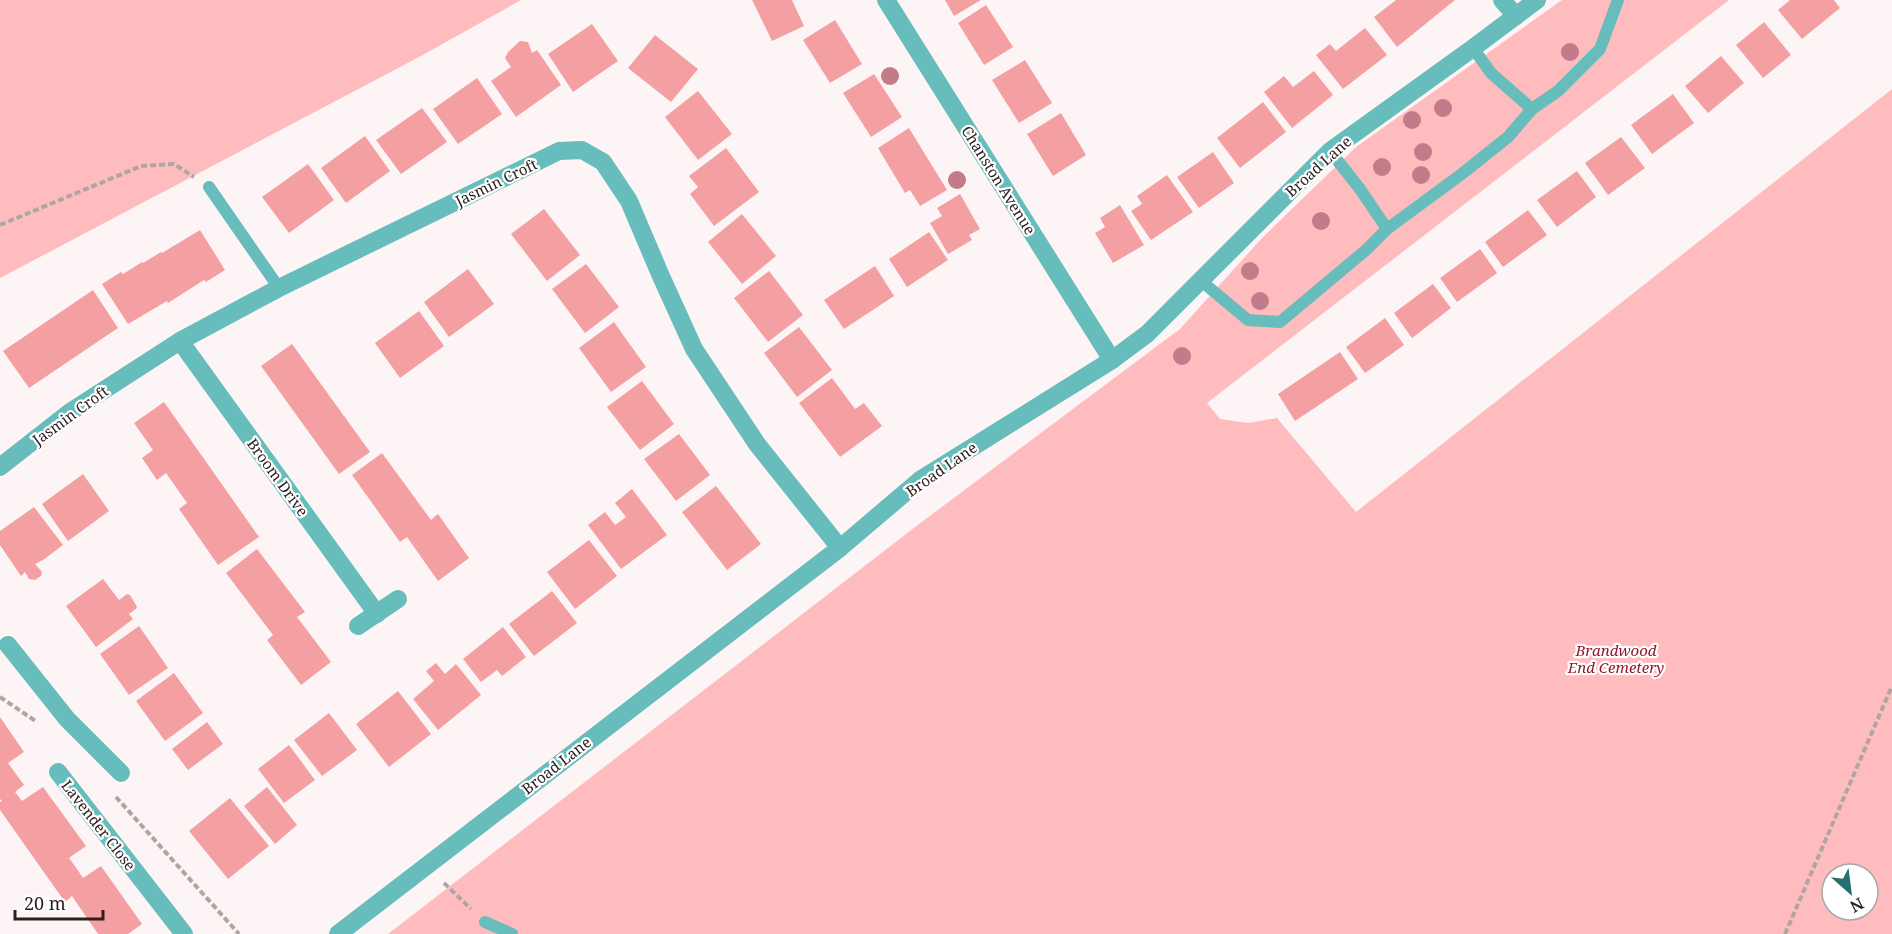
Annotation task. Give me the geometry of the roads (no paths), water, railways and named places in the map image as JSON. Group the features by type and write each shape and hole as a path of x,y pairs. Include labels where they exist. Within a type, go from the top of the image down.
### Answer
{"street":[{"name":"Chanston Avenue","path":"886,0 1112,360"},
{"path":"1502,0 1516,16"},
{"name":"Broad Lane","path":"338,934 840,548 920,480 1112,360 1146,334 1330,151 1537,0"},
{"name":"Jasmin Croft","path":"0,467 70,412 180,341 279,288 559,151 582,150 603,162 629,201 694,349 757,444 840,548"},
{"name":"Broom Drive","path":"180,341 377,614"},
{"path":"358,626 398,599"},
{"path":"3,643 67,719 121,773"},
{"name":"Lavender Close","path":"58,772 184,934"}],"lane":[{"path":"1200,280 1248,320 1280,322 1366,250 1387,228 1508,137 1532,109 1558,91 1600,49 1618,0"},
{"path":"1473,48 1491,73 1532,109"},
{"path":"1330,151 1387,228"},
{"path":"209,187 279,288"},
{"path":"485,922 512,934"}],"park label":[{"name":"Brandwood End Cemetery","path":"1616,658"}]}
